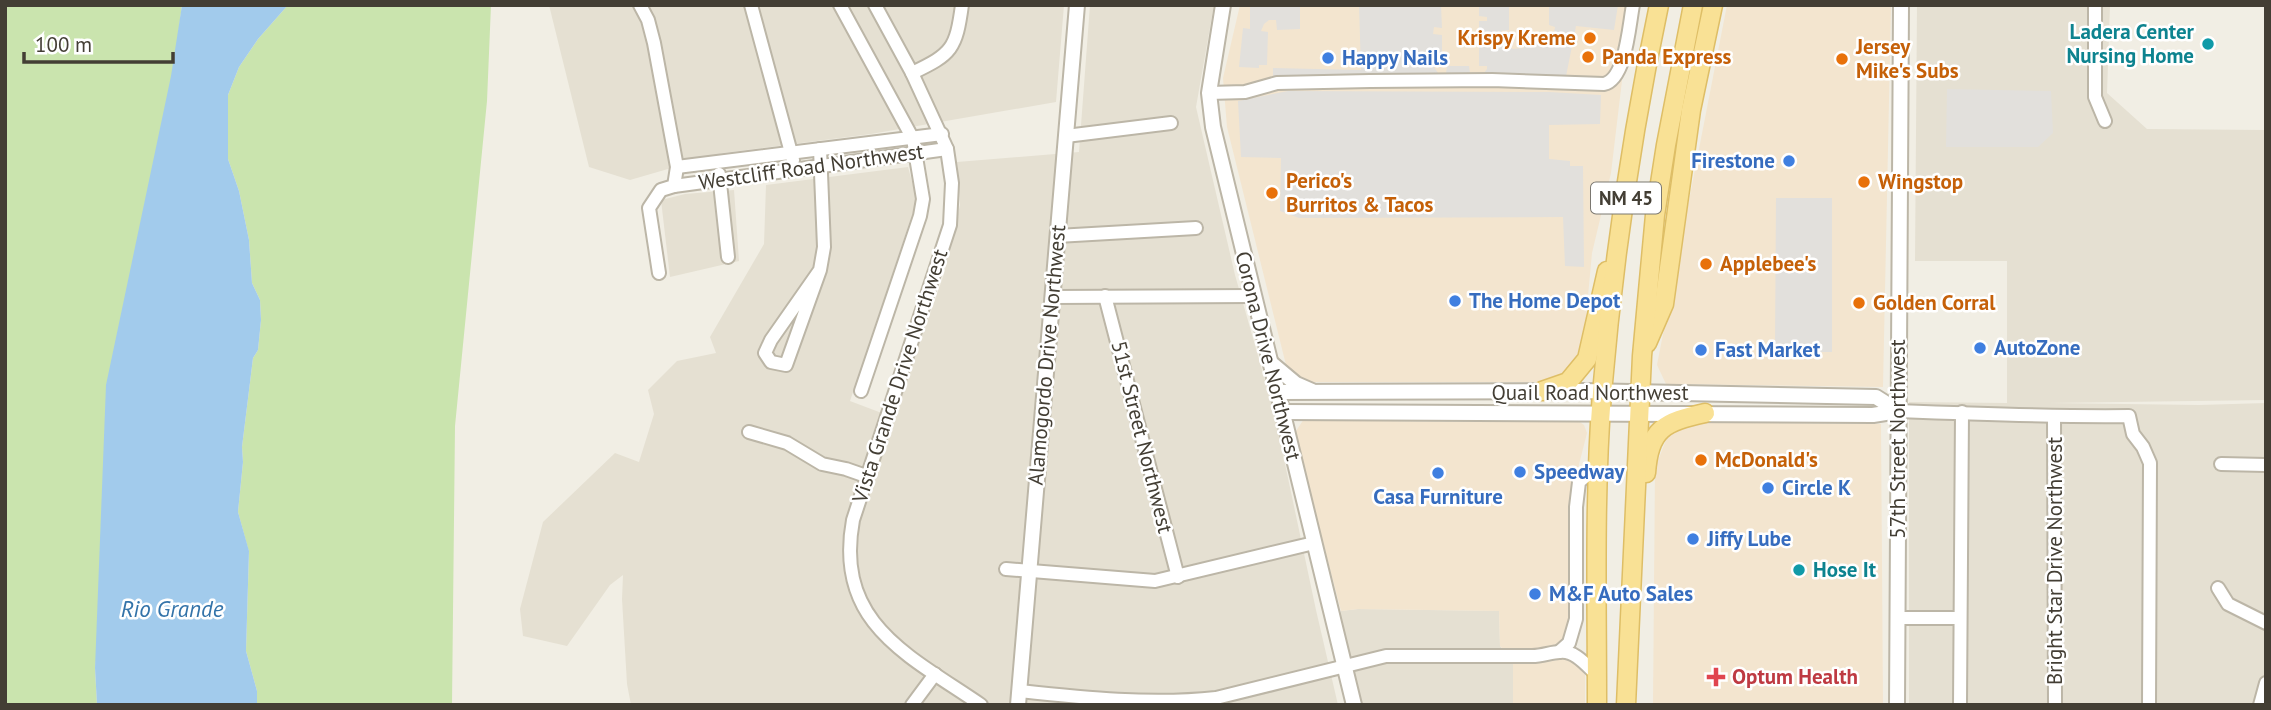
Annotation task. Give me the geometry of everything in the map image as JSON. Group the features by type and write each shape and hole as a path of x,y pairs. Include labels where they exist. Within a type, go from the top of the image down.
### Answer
{"main road":[{"name":"NM 45","path":"1597,705 1602,391 1640,97 1659,5"},
{"name":"NM 45","path":"1626,705 1637,413 1655,215 1693,5"},
{"path":"1642,356 1664,304 1691,110 1713,5"},
{"path":"1542,391 1568,382 1587,359 1601,293 1622,220"},
{"path":"1634,548 1643,524 1647,455 1653,439 1665,426 1705,413"}],"street":[{"path":"640,5 648,20 654,43 677,166 674,186 661,190 649,208 659,274"},
{"path":"751,5 796,169"},
{"path":"840,5 913,139 923,199 920,216 860,391"},
{"name":"Vista Grande Drive Northwest","path":"875,5 942,134 952,183 950,225 866,476 850,535 849,569 866,612 881,632 981,705"},
{"path":"912,74 934,63 951,48 958,36 962,5"},
{"name":"Alamogordo Drive Northwest","path":"1019,698 1077,5"},
{"name":"Corona Drive Northwest","path":"1223,5 1209,93 1213,127 1354,705"},
{"path":"1209,93 1245,92 1277,83 1476,80 1596,85 1611,82 1620,70 1633,5"},
{"name":"57th Street Northwest","path":"1897,705 1901,5"},
{"path":"2095,5 2095,97 2105,121"},
{"path":"1066,136 1171,122"},
{"name":"Westcliff Road Northwest","path":"677,166 942,134"},
{"path":"820,149 822,222 825,235 820,270 786,365 771,362 765,353 771,340 820,270"},
{"name":"Westcliff Road Northwest","path":"674,186 947,149"},
{"path":"718,162 728,257"},
{"path":"1057,236 1196,229"},
{"name":"51st Street Northwest","path":"1105,296 1178,578"},
{"path":"1053,297 1254,296"},
{"path":"1270,361 1296,384 1316,393"},
{"name":"Quail Road Northwest","path":"1278,393 1602,391 1876,397 1898,411"},
{"path":"1379,394 1379,412"},
{"name":"Quail Road Northwest","path":"1282,412 1873,415 1898,411 1962,412 1991,416 2129,416 2133,434 2150,463 2149,705"},
{"path":"1960,705 1962,412"},
{"name":"Bright Star Drive Northwest","path":"2054,417 2055,705"},
{"path":"749,432 787,443 822,464 866,476"},
{"path":"2221,464 2266,465"},
{"path":"1560,652 1569,643 1576,620 1576,507 1579,482 1599,465"},
{"path":"1006,569 1155,581 1178,578 1314,543"},
{"path":"2218,588 2228,604 2266,623"},
{"path":"1899,618 1960,618"},
{"path":"1019,698 1216,698 1386,656 1540,656 1560,652 1572,654 1597,676"},
{"path":"912,705 935,674"},
{"path":"2260,705 2266,683"}],"shaded area":[{"path":"549,5 1064,5 1056,102 871,134 723,153 630,180 589,167"},
{"path":"1090,5 1214,5 1196,107 1235,275 1274,412 1338,705 631,705 627,684 623,575 610,585 567,646 523,636 520,609 543,522 615,453 639,462 654,414 648,390 677,361 716,353 710,337 764,244 766,185 908,167 917,200 850,401 879,412 895,413 944,274 960,205 957,162 1079,152"},
{"path":"1240,5 1631,5 1611,173 1592,253 1581,356 1573,370 1553,382 1303,382 1295,377 1286,365 1227,127 1223,78"},
{"path":"1250,5 1300,5 1300,29 1277,30 1276,20 1269,20 1264,24 1261,31 1268,32 1267,65 1259,65 1259,68 1239,67 1243,28 1250,29"},
{"path":"1359,5 1441,5 1442,28 1434,27 1433,34 1442,35 1442,66 1434,67 1438,73 1446,73 1447,66 1469,66 1470,73 1484,73 1487,66 1479,66 1479,47 1487,45 1487,37 1479,35 1479,21 1487,21 1487,17 1479,16 1479,5 1509,5 1509,30 1501,31 1500,41 1513,49 1524,48 1525,39 1547,39 1547,46 1552,44 1555,27 1549,25 1549,5 1618,5 1614,30 1576,26 1566,76 1273,78 1273,68 1361,70"},
{"path":"1727,5 1891,5 1883,387 1666,384 1657,365"},
{"path":"1917,5 2110,5 2107,93 2147,129 2266,130 2266,400 2049,403 2266,403 2266,705 1909,705 1909,402 2007,403 2007,261 1915,261"},
{"path":"1947,89 2051,91 2053,133 2038,147 1946,147"},
{"path":"1288,91 1549,92 1601,95 1600,124 1549,125 1549,159 1570,161 1570,166 1583,166 1584,267 1565,266 1563,217 1299,218 1280,211 1281,158 1241,157 1238,101"},
{"path":"734,190 739,261 670,277 661,200 685,194"},
{"path":"1776,198 1832,198 1832,352 1775,352"},
{"path":"1372,418 1387,421 1459,422 1567,419 1577,420 1584,425 1587,433 1572,492 1573,615 1560,642 1546,649 1503,649 1500,646 1499,611 1341,611 1296,431 1304,419"},
{"path":"1696,422 1881,424 1883,705 1653,705 1655,468 1668,435"},
{"path":"1358,609 1499,611 1500,646 1513,663 1513,703 1362,703 1340,613"},
{"path":"1561,659 1578,663 1585,674 1585,705 1362,703 1513,703 1513,663"}],"green space":[{"path":"5,5 182,5 95,668 97,705 5,705"},
{"path":"288,5 491,5 487,101 455,426 452,705 257,705 257,691 246,651 249,552 238,512 242,447 253,358 258,350 261,320 260,300 252,283 249,240 239,191 228,159 228,95 239,67 258,39"}],"water":[{"name":"Rio Grande","path":"182,5 288,5 258,39 239,67 228,95 228,159 239,191 249,240 252,283 260,300 261,320 258,350 253,358 242,447 238,512 249,551 246,651 257,691 257,705 97,705 95,668 106,385 171,76"}],"place":[{"name":"Krispy Kreme","path":"1590,38"},
{"name":"Ladera Center Nursing Home","path":"2208,44"},
{"name":"Panda Express","path":"1588,57"},
{"name":"Happy Nails","path":"1328,58"},
{"name":"Jersey Mike's Subs","path":"1842,59"},
{"name":"Firestone","path":"1789,161"},
{"name":"Wingstop","path":"1864,182"},
{"name":"Perico's Burritos & Tacos","path":"1272,193"},
{"name":"Applebee's","path":"1706,264"},
{"name":"The Home Depot","path":"1455,301"},
{"name":"Golden Corral","path":"1859,303"},
{"name":"AutoZone","path":"1980,348"},
{"name":"Fast Market","path":"1701,350"},
{"name":"McDonald's","path":"1701,460"},
{"name":"Speedway","path":"1520,472"},
{"name":"Casa Furniture","path":"1438,473"},
{"name":"Circle K","path":"1768,488"},
{"name":"Jiffy Lube","path":"1693,539"},
{"name":"Hose It","path":"1799,570"},
{"name":"M&F Auto Sales","path":"1535,594"},
{"name":"Optum Health","path":"1716,677"}]}
